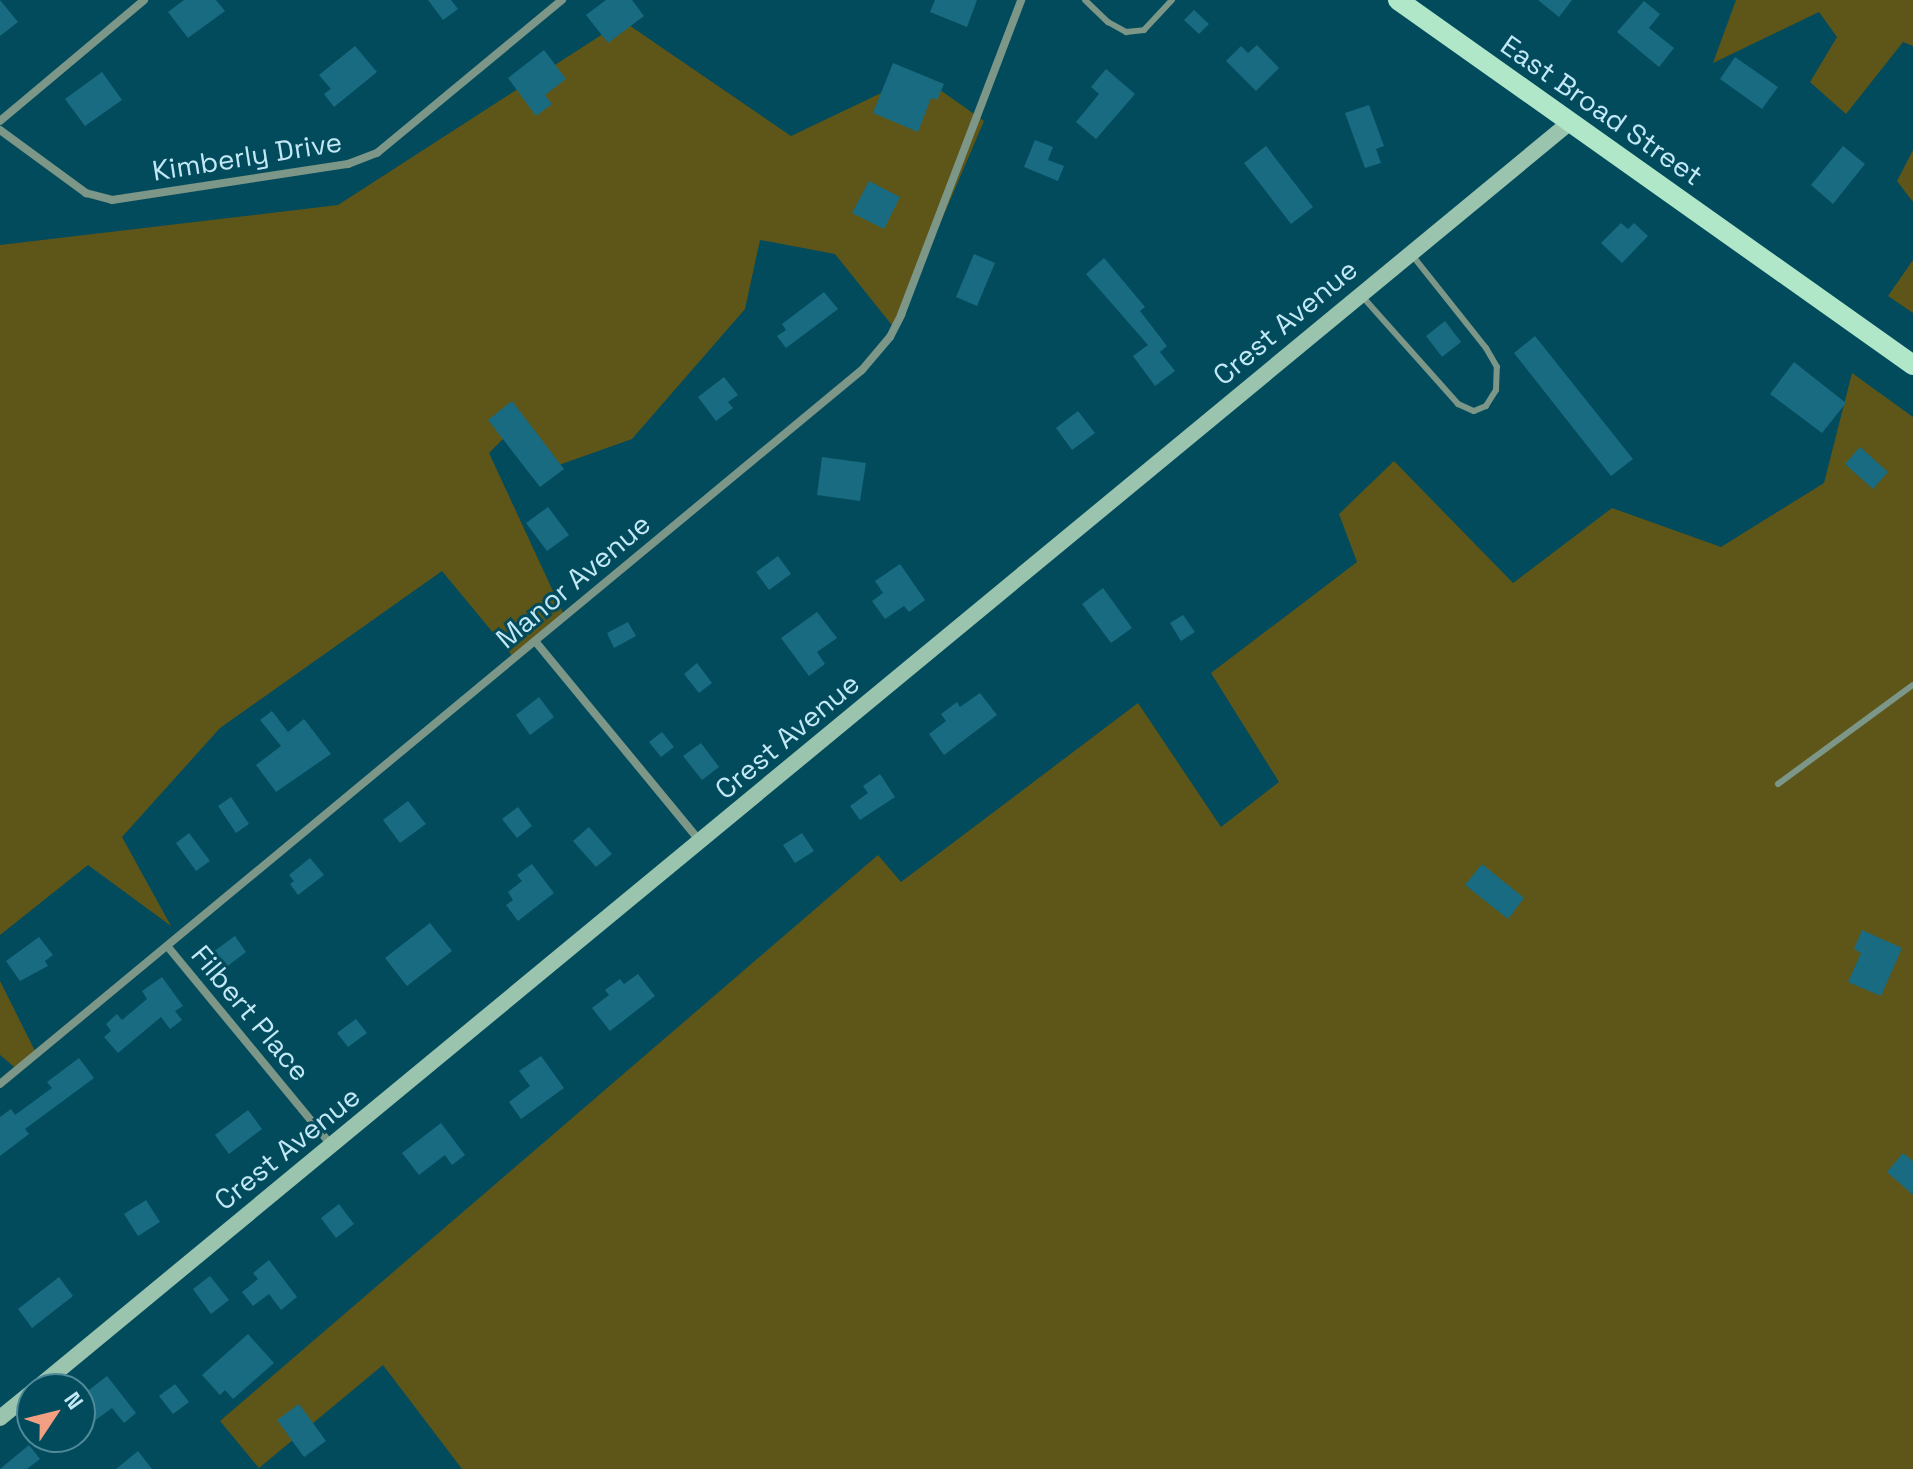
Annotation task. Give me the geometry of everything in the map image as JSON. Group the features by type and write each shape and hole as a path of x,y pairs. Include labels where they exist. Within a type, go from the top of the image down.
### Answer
{"main road":[{"name":"East Broad Street","path":"1398,0 1913,365"}],"street":[{"path":"0,121 144,0"},
{"name":"Kimberly Drive","path":"0,130 86,193 112,200 348,164 377,153 562,0"},
{"name":"Manor Avenue","path":"0,1084 862,370 879,351 901,315 1021,0"},
{"name":"Crest Avenue","path":"55,1373 1570,122"},
{"path":"535,641 701,842"},
{"name":"Filbert Place","path":"168,947 331,1145"},
{"name":"Crest Avenue","path":"0,1418 16,1405"}],"lane":[{"path":"1085,0 1108,22 1126,32 1144,30 1172,0"},
{"path":"1360,293 1458,404 1474,411 1486,406 1496,390 1497,367 1486,348 1410,252"},
{"path":"1778,784 1913,685"}],"shaded area":[{"path":"1736,0 1913,0 1913,46 1903,42 1846,114 1810,82 1837,37 1819,12 1713,63"},
{"path":"623,21 791,136 919,75 984,121 895,329 835,254 760,240 745,309 632,439 542,471 507,435 489,453 565,617 514,658 442,571 220,728 122,837 171,926 88,865 0,935 0,245 338,205"},
{"path":"1913,150 1913,202 1897,181"},
{"path":"1913,260 1913,313 1888,296"},
{"path":"1852,373 1913,417 1913,1469 462,1469 383,1365 259,1468 220,1421 878,855 901,882 1138,703 1221,827 1279,782 1211,673 1357,562 1339,514 1394,461 1513,583 1612,508 1721,547 1824,483"},
{"path":"0,981 36,1053 18,1070 0,1055"}],"building":[{"path":"0,0 18,22 0,36"},
{"path":"184,0 216,0 225,11 188,38 168,12"},
{"path":"428,0 451,0 458,9 443,20"},
{"path":"606,0 632,0 644,16 608,43 586,15"},
{"path":"935,0 977,0 967,27 930,12"},
{"path":"1538,0 1572,0 1559,17"},
{"path":"1644,1 1660,14 1649,28 1674,48 1659,67 1617,32"},
{"path":"1194,10 1209,24 1199,34 1184,20"},
{"path":"1257,45 1279,68 1256,91 1226,61 1241,46 1248,53"},
{"path":"355,46 377,72 334,107 324,94 331,89 319,75"},
{"path":"544,50 566,79 545,95 552,104 536,116 508,78"},
{"path":"1735,57 1778,87 1762,109 1720,79"},
{"path":"893,63 944,84 937,100 931,98 918,132 873,113"},
{"path":"1106,69 1135,94 1096,139 1076,122 1099,94 1091,87"},
{"path":"102,72 122,100 85,126 65,99"},
{"path":"1369,105 1384,146 1376,149 1381,163 1365,168 1345,113"},
{"path":"1035,140 1053,147 1048,160 1064,166 1058,181 1024,167"},
{"path":"1266,146 1313,207 1291,224 1244,163"},
{"path":"1843,146 1865,164 1833,204 1811,185"},
{"path":"869,181 900,197 884,229 852,213"},
{"path":"1621,223 1628,229 1634,223 1648,236 1622,263 1601,243"},
{"path":"974,254 995,263 977,306 956,297"},
{"path":"1104,258 1145,307 1140,311 1167,346 1160,352 1175,371 1155,386 1133,356 1148,345 1086,274"},
{"path":"824,292 838,309 786,348 777,336 786,330 782,324"},
{"path":"1445,321 1461,342 1442,357 1426,336"},
{"path":"1535,336 1633,459 1611,476 1514,353"},
{"path":"1794,362 1846,403 1822,433 1770,394"},
{"path":"724,377 738,395 728,402 733,408 716,421 698,397"},
{"path":"512,401 564,469 540,487 488,420"},
{"path":"1078,411 1095,433 1072,450 1056,428"},
{"path":"1860,447 1888,472 1873,489 1845,464"},
{"path":"822,457 866,463 860,501 817,495"},
{"path":"548,507 569,535 547,551 526,523"},
{"path":"778,556 791,574 769,590 756,572"},
{"path":"900,564 925,600 909,612 904,606 885,619 872,601 883,593 875,581"},
{"path":"1103,588 1132,628 1111,643 1082,604"},
{"path":"817,612 837,638 817,652 825,664 809,676 781,638"},
{"path":"1183,615 1195,632 1181,641 1170,623"},
{"path":"628,622 636,636 614,648 607,633"},
{"path":"697,663 712,683 699,693 684,674"},
{"path":"980,693 997,715 944,755 929,734 946,721 941,714 957,702 960,707"},
{"path":"539,697 554,717 530,735 516,715"},
{"path":"272,711 288,732 304,719 331,754 276,792 256,765 281,746 260,720"},
{"path":"662,732 674,747 661,757 649,742"},
{"path":"701,743 719,767 702,780 683,756"},
{"path":"880,774 895,797 860,820 850,806 868,793 863,786"},
{"path":"231,797 249,824 236,833 218,806"},
{"path":"408,801 426,824 400,843 383,820"},
{"path":"518,807 532,826 517,838 502,819"},
{"path":"589,827 612,854 596,867 573,841"},
{"path":"189,833 210,861 196,871 176,843"},
{"path":"802,833 814,851 795,863 783,845"},
{"path":"310,858 324,875 298,895 290,884 294,881 289,875"},
{"path":"532,864 554,893 518,921 506,905 513,900 508,892 522,881 517,875"},
{"path":"1482,864 1524,898 1508,919 1465,885"},
{"path":"430,923 452,951 407,986 385,958"},
{"path":"1862,930 1902,948 1881,996 1848,982 1861,953 1854,949"},
{"path":"235,936 246,952 225,968 213,952"},
{"path":"39,937 53,955 45,961 48,966 20,981 6,961"},
{"path":"638,974 655,996 610,1031 592,1008 609,995 605,990 620,979 624,984"},
{"path":"162,977 183,1006 175,1011 182,1020 170,1029 161,1017 118,1053 104,1037 111,1031 106,1024 117,1014 122,1020 147,999 142,991"},
{"path":"356,1019 367,1033 348,1047 337,1033"},
{"path":"541,1056 564,1088 521,1119 509,1102 530,1086 519,1071"},
{"path":"79,1058 94,1078 25,1129 29,1134 0,1156 0,1117 11,1109 15,1115 52,1088 47,1082"},
{"path":"248,1110 262,1129 229,1154 215,1135"},
{"path":"441,1123 465,1155 452,1165 445,1155 419,1175 402,1153"},
{"path":"1903,1153 1913,1161 1913,1195 1887,1172"},
{"path":"146,1200 160,1222 138,1236 124,1214"},
{"path":"339,1204 354,1224 336,1238 321,1218"},
{"path":"269,1260 297,1297 281,1310 269,1294 253,1306 242,1292 258,1279 253,1273"},
{"path":"210,1276 229,1300 211,1314 193,1289"},
{"path":"59,1277 73,1296 32,1328 18,1309"},
{"path":"248,1334 274,1363 233,1399 225,1390 220,1395 202,1375"},
{"path":"107,1376 136,1413 124,1423 112,1408 96,1420 96,1385"},
{"path":"175,1384 189,1402 173,1414 159,1396"},
{"path":"299,1404 326,1441 304,1457 277,1420"},
{"path":"138,1451 152,1469 116,1469"},
{"path":"19,1453 35,1453 40,1459 27,1469 0,1469"}]}
